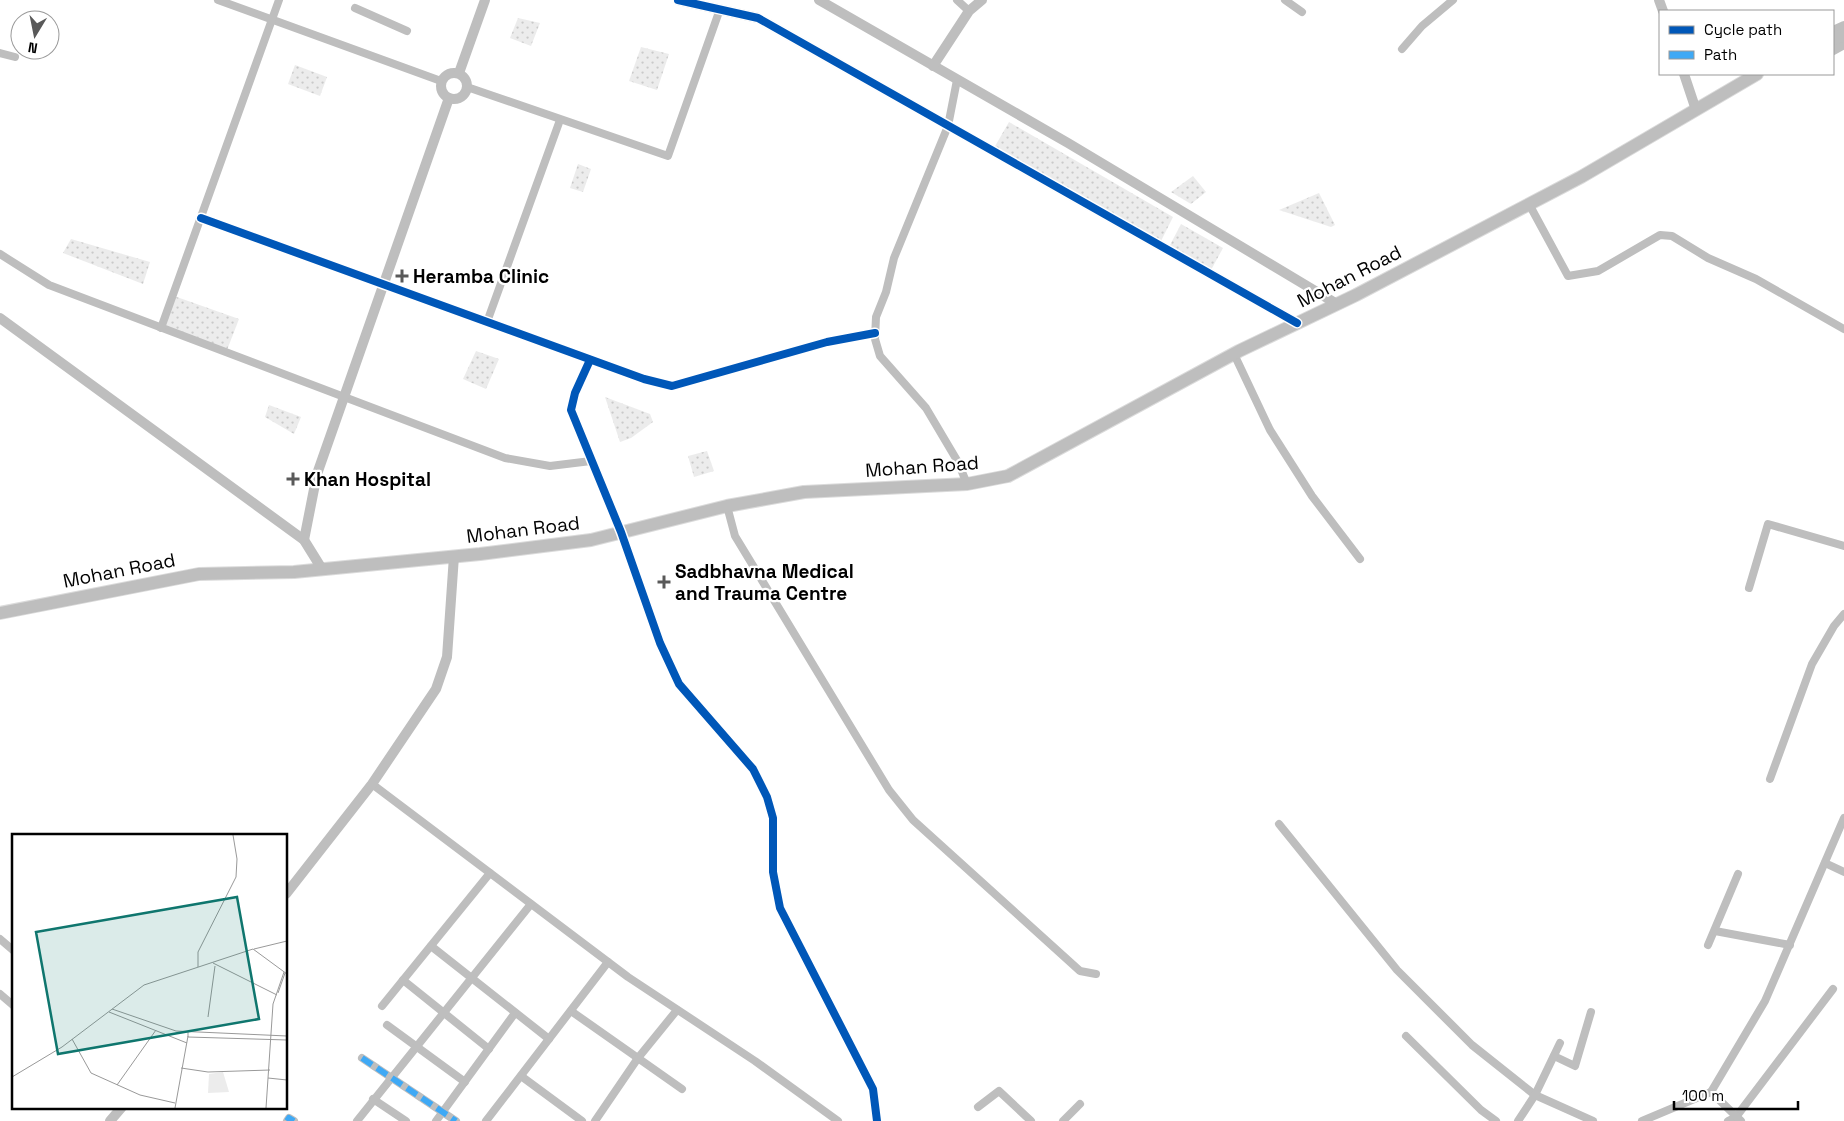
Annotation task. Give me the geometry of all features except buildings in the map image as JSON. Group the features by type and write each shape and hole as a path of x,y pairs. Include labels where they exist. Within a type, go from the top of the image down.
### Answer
{"main road":[{"name":"Mohan Road","path":"0,613 199,574 322,569 591,540 727,506 804,492 967,484 1008,476 1234,354 1337,304 1581,177 1755,75"}],"street":[{"path":"218,0 441,81"},
{"path":"161,328 279,0"},
{"path":"459,73 486,0"},
{"path":"678,0 758,18 1297,323"},
{"path":"819,0 1337,304"},
{"path":"957,0 969,11"},
{"path":"933,66 969,11 982,0"},
{"path":"1285,0 1302,12"},
{"path":"1402,49 1422,26 1453,0"},
{"path":"355,8 407,31"},
{"path":"467,87 668,156 720,9"},
{"path":"450,72 459,73 466,78 467,87 462,97 449,98 441,89 441,81 450,72"},
{"path":"1684,75 1696,110"},
{"path":"957,80 948,126 894,258 886,292 876,317 875,333 880,356 926,408 958,462 967,484"},
{"path":"304,540 317,474 449,98"},
{"path":"487,322 560,120"},
{"path":"1530,204 1568,276 1598,271 1660,235 1672,236 1708,258 1781,292 1844,329"},
{"path":"201,218 590,360 644,379 672,386 827,342 875,333"},
{"path":"0,254 49,285 505,458 550,466 592,461"},
{"path":"0,318 304,540 322,569"},
{"path":"1234,354 1270,430 1312,496 1360,559"},
{"path":"590,360 575,393 571,410 621,532 660,643 679,684 753,769 767,797 773,818 773,872 780,908 873,1089 877,1121"},
{"path":"727,506 735,536 889,790 913,820 1080,971 1096,974"},
{"path":"1749,588 1768,524 1844,546"},
{"path":"288,891 372,784 436,689 447,657 454,556"},
{"path":"1770,779 1812,664 1834,626 1844,614"},
{"path":"372,784 608,962 838,1121"},
{"path":"1642,1121 1711,1092 1765,1001 1844,820"},
{"path":"1279,824 1410,984 1472,1045 1535,1095 1593,1121"},
{"path":"1825,864 1844,872"},
{"path":"382,1006 490,873"},
{"path":"1708,945 1716,930 1738,874"},
{"path":"357,1121 531,904"},
{"path":"1716,930 1790,945"},
{"path":"0,939 12,949"},
{"path":"431,946 549,1039"},
{"path":"486,1121 608,962"},
{"path":"403,980 489,1049"},
{"path":"1711,1092 1735,1120 1833,989"},
{"path":"0,994 12,1004"},
{"path":"595,1121 638,1058 677,1010"},
{"path":"570,1011 682,1089"},
{"path":"1554,1056 1576,1066 1591,1012"},
{"path":"436,1121 515,1013"},
{"path":"387,1025 465,1082"},
{"path":"1406,1036 1481,1110 1496,1121"},
{"path":"1518,1121 1535,1095 1560,1043"},
{"path":"362,1058 456,1121"},
{"path":"520,1076 582,1121"},
{"path":"978,1107 999,1091 1031,1121"},
{"path":"373,1099 401,1120"},
{"path":"1063,1121 1080,1104"},
{"path":"110,1121 121,1108"},
{"path":"287,1121 289,1118 294,1121"}],"shaded area":[{"path":"518,18 540,23 531,46 510,38"},
{"path":"641,47 669,54 657,90 629,81"},
{"path":"295,65 327,77 320,96 288,84"},
{"path":"1009,122 1173,217 1161,241 994,148"},
{"path":"578,164 591,169 583,192 570,188"},
{"path":"1193,176 1206,192 1191,204 1171,192"},
{"path":"1319,193 1335,225 1331,227 1279,210"},
{"path":"1181,224 1223,248 1211,270 1169,247"},
{"path":"71,239 150,262 143,284 63,253"},
{"path":"174,296 239,319 227,350 163,327"},
{"path":"476,351 499,359 486,389 463,379"},
{"path":"605,397 650,414 653,422 631,438 620,442"},
{"path":"269,405 301,417 294,434 265,417"},
{"path":"707,451 714,471 694,477 688,456"}],"marked path":[{"path":"362,1058 456,1121"},
{"path":"287,1121 289,1118 294,1121"}],"cycle path":[{"path":"678,0 758,18 1297,323"},
{"path":"201,218 644,379 672,386 827,342 875,333"},
{"path":"590,360 575,393 571,410 621,532 660,643 679,684 753,769 767,797 773,818 773,872 780,908 873,1089 877,1121"}],"place":[{"name":"Heramba Clinic","path":"402,276"},
{"name":"Khan Hospital","path":"293,479"},
{"name":"Sadbhavna Medical and Trauma Centre","path":"664,582"}]}
